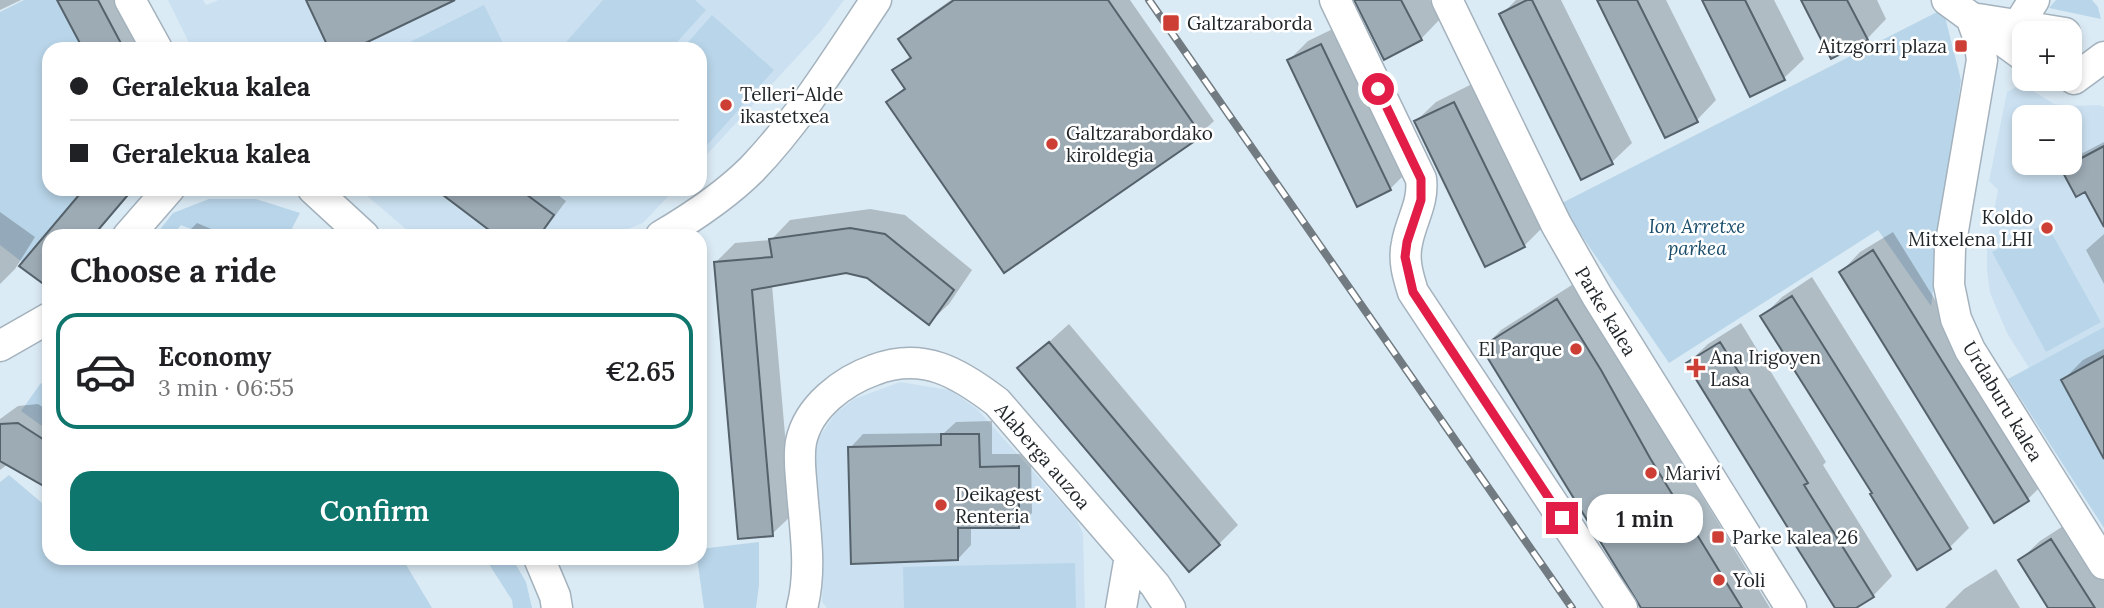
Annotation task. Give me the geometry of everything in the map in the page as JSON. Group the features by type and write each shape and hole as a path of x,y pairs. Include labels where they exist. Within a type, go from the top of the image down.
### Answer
{"street":[{"path":"130,0 153,42"},
{"path":"673,229 704,210 751,170 816,90 876,0"},
{"path":"1335,0 1421,179 1421,200 1407,242 1405,257 1413,292 1622,608"},
{"name":"Parke kalea","path":"1447,0 1556,224 1597,296 1791,608"},
{"path":"1959,8 2008,47 2034,0"},
{"name":"Urdaburu kalea","path":"1959,8 1979,39 2008,47 1950,248 1950,285 1956,318 1970,350 2104,564"},
{"path":"2082,38 2104,45"},
{"path":"2082,71 2104,57"},
{"path":"2082,80 2104,83"},
{"path":"134,229 163,196"},
{"path":"320,196 356,229"},
{"path":"1,343 42,322"},
{"name":"Alaberga auzoa","path":"802,608 807,589 807,557 800,461 802,441 810,421 823,403 840,387 859,375 884,366 915,363 941,368 966,378 997,402 1130,556 1170,608"},
{"path":"1121,608 1130,556"},
{"path":"542,565 557,608"}],"shaded area":[{"name":"Telleri-Alde ikastetxea","path":"168,0 203,0 206,5 219,0 844,0 821,31 707,154 707,42 189,42"},
{"name":"Koldo Mitxelena LHI","path":"2012,89 2033,91 2054,104 2062,105 2012,105 2012,175 2082,175 2082,106 2104,107 2104,327 2029,368 2007,333 1990,293 1987,244 1998,190 1989,181 2007,92"},
{"path":"367,196 668,196 643,223 628,229 406,229"},
{"name":"Deikagest Renteria","path":"900,382 950,390 977,409 1076,519 1083,533 1085,608 827,608 822,602 821,530 814,456 818,439 835,414 854,399"}],"green space":[{"path":"24,0 57,0 79,42 42,42 42,196 78,196 50,229 42,229 42,238 22,262 0,245 0,12"},
{"path":"603,0 695,0 706,10 677,42 566,42"},
{"path":"2056,0 2092,0 2098,7 2101,19 2049,8"},
{"path":"484,5 502,42 410,42"},
{"name":"Ion Arretxe parkea","path":"1943,9 1961,80 1931,306 1878,230 1669,363 1560,204"},
{"path":"712,15 774,70 707,145 707,42 688,42"},
{"path":"209,199 256,199 300,213 292,229 191,229 181,225 178,229 160,229 173,213"},
{"path":"2046,223 2101,322 2046,352 1992,252"},
{"path":"2104,327 2104,528 2008,379"},
{"path":"41,383 42,426 21,411"},
{"path":"9,475 42,503 42,565 406,565 432,608 0,608 0,482"},
{"path":"759,542 756,608 704,608 698,565 707,565 707,548"},
{"path":"1075,563 1076,608 904,608 903,567"},
{"path":"490,565 516,565 526,582 532,608 513,608 512,600"}],"building":[{"path":"57,0 98,0 120,42 79,42"},
{"path":"306,0 455,0 368,42 326,42"},
{"name":"Galtzarabordako kiroldegia","path":"954,0 1108,0 1202,136 1004,273 886,102 905,89 892,70 911,58 898,39"},
{"path":"1354,0 1401,0 1422,40 1384,60"},
{"path":"1532,0 1613,164 1581,180 1499,14"},
{"path":"1597,0 1637,0 1698,122 1665,138"},
{"path":"1702,0 1745,0 1785,80 1750,97"},
{"path":"1801,0 1847,0 1868,40 1831,59"},
{"path":"1321,44 1391,190 1357,207 1287,60"},
{"path":"1454,102 1525,247 1485,267 1414,121"},
{"path":"2104,146 2104,227 2085,192 2076,197 2064,175 2082,175 2082,158"},
{"path":"78,196 127,196 99,229 50,229"},
{"path":"444,196 528,196 554,215 544,229 488,229"},
{"path":"850,228 885,234 954,290 929,325 867,278 846,273 752,290 773,536 738,539 714,262 772,257 769,239"},
{"path":"42,239 42,283 19,266"},
{"path":"1873,250 2029,501 1994,523 1839,272"},
{"path":"1792,296 1951,549 1917,570 1870,494 1872,493 1760,316"},
{"path":"1557,299 1742,608 1641,608 1481,347"},
{"path":"1049,342 1220,545 1189,572 1017,368"},
{"path":"1720,342 1808,483 1804,485 1874,597 1856,608 1835,608 1686,363"},
{"path":"2104,356 2104,459 2061,380"},
{"path":"18,423 42,438 42,485 0,461 0,424"},
{"path":"941,434 979,434 980,467 1019,466 1019,528 958,528 958,560 851,564 848,447 941,445"},
{"path":"2051,539 2095,608 2048,608 2018,560"}],"railway":[{"path":"1149,0 1572,608"}],"place":[{"name":"Galtzaraborda","path":"1171,23"},
{"name":"Aitzgorri plaza","path":"1961,46"},
{"name":"Telleri-Alde ikastetxea","path":"726,105"},
{"name":"Galtzarabordako kiroldegia","path":"1052,144"},
{"name":"Koldo Mitxelena LHI","path":"2047,228"},
{"name":"El Parque","path":"1576,349"},
{"name":"Ana Irigoyen Lasa","path":"1696,368"},
{"name":"Mariví","path":"1651,473"},
{"name":"Deikagest Renteria","path":"941,505"},
{"name":"Parke kalea 26","path":"1718,537"},
{"name":"Yoli","path":"1719,580"}],"route":[{"path":"1378,89 1421,179 1421,200 1407,242 1405,257 1413,292 1562,518"}]}
